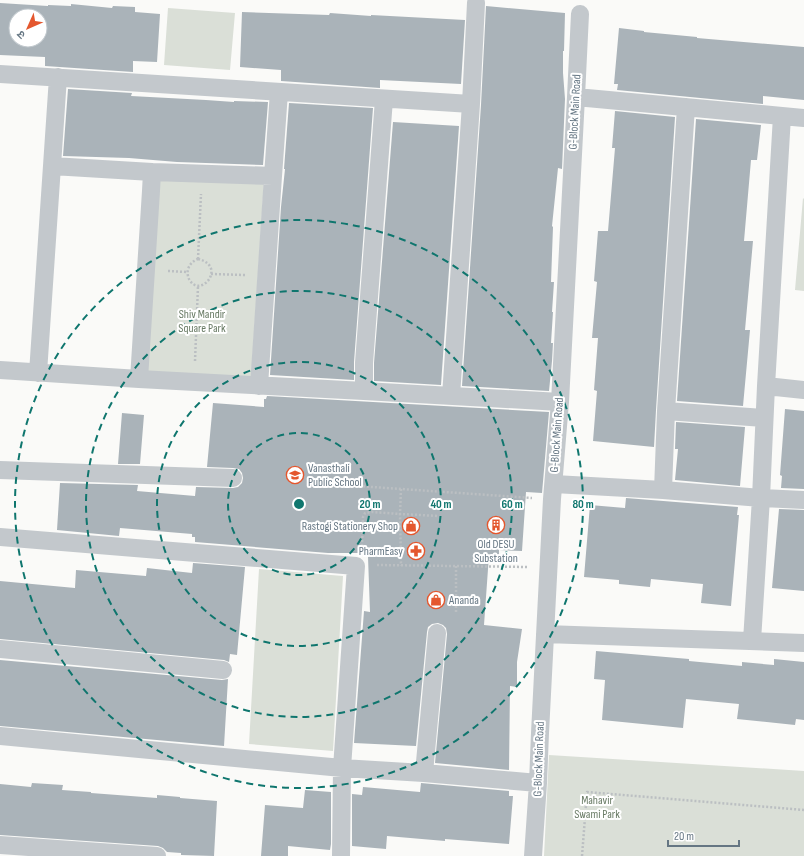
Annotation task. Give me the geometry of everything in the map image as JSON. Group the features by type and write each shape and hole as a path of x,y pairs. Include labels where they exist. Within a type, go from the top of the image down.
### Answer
{"street":[{"path":"452,396 476,4"},
{"name":"G-Block Main Road","path":"533,856 553,492 560,402 580,14"},
{"path":"0,74 471,104"},
{"path":"38,373 58,77"},
{"path":"259,386 278,92"},
{"path":"576,97 804,118"},
{"path":"364,391 365,356 384,99"},
{"path":"663,490 666,411 686,107"},
{"path":"752,641 782,116"},
{"path":"52,166 152,172 273,176"},
{"path":"139,379 152,172"},
{"path":"0,370 560,402"},
{"path":"766,386 804,390"},
{"path":"666,411 764,418"},
{"path":"0,470 233,478"},
{"path":"553,492 663,490 804,500"},
{"path":"0,537 356,566 342,768 341,856"},
{"path":"424,773 437,633"},
{"path":"545,634 804,642"},
{"path":"0,649 223,670"},
{"path":"0,736 342,768 424,773 538,783"},
{"path":"0,845 157,856"}],"path":[{"path":"198,259 201,188"},
{"path":"198,259 209,264 211,274 210,279 203,285 198,286 191,282 187,272 193,261 198,259"},
{"path":"162,271 187,272"},
{"path":"211,274 249,275"},
{"path":"195,367 198,286"},
{"path":"343,485 401,489 553,492"},
{"path":"401,489 401,566"},
{"path":"362,550 363,517 365,513 372,512 439,516"},
{"path":"372,565 549,567"},
{"path":"456,566 456,613"},
{"path":"582,856 587,792 804,810"}],"green space":[{"path":"168,8 235,13 230,70 164,65"},
{"name":"Shiv Mandir Square Park","path":"160,178 264,182 251,380 145,372"},
{"path":"803,198 804,199 804,291 795,290"},
{"path":"259,569 343,576 333,751 249,744"},
{"name":"Mahavir Swami Park","path":"549,755 804,771 804,856 544,856"}],"building":[{"path":"0,3 48,6 71,6 71,4 112,8 113,6 135,7 135,12 160,14 157,62 133,61 133,72 45,66 45,57 0,55"},
{"path":"486,6 565,13 563,73 565,99 562,169 558,168 552,226 551,282 554,282 551,343 553,343 549,391 462,386 481,105"},
{"path":"242,12 329,15 330,13 465,20 461,84 380,80 380,88 281,81 281,70 240,67"},
{"path":"619,28 697,38 804,47 804,100 763,96 763,104 617,90 618,84 614,84"},
{"path":"68,89 132,93 131,96 234,102 268,102 263,165 63,156"},
{"path":"289,103 373,108 354,362 354,380 270,375"},
{"path":"615,111 675,117 654,447 593,441 597,391 594,390 598,338 592,338 597,282 594,281 598,231 608,231 615,148 612,148"},
{"path":"696,119 761,125 757,160 751,160 744,241 753,241 745,330 750,330 743,406 677,401"},
{"path":"393,122 459,126 441,385 374,381 374,363"},
{"path":"267,396 549,412 542,493 526,492 522,551 499,550 499,556 489,555 484,625 522,629 517,662 517,687 510,686 509,770 435,763 447,634 446,628 438,623 432,624 428,627 427,632 416,746 354,743 364,611 370,612 368,557 366,556 366,553 328,553 195,542 195,537 192,537 192,534 120,528 119,536 57,530 60,483 138,485 137,491 195,496 196,487 238,487 242,483 243,478 239,469 207,467 213,403 264,407 264,399 266,399"},
{"path":"785,409 804,411 804,489 781,488 782,476 780,475"},
{"path":"122,413 144,415 140,464 118,464"},
{"path":"676,422 745,427 740,486 675,480 678,449 675,449"},
{"path":"626,498 738,507 737,515 739,515 731,606 701,603 703,584 651,579 650,587 619,584 619,580 584,577 590,505 625,508"},
{"path":"779,509 804,510 804,591 772,588"},
{"path":"193,563 245,567 237,655 230,654 229,662 224,660 0,639 0,581 75,588 76,570 146,576 147,568 192,573"},
{"path":"596,651 689,659 689,661 742,666 742,662 774,665 774,659 804,662 804,720 796,719 795,725 737,719 739,704 686,699 683,728 602,720 605,680 594,679"},
{"path":"0,660 222,680 228,679 224,746 0,726"},
{"path":"32,783 63,785 62,790 91,793 157,798 157,795 217,801 214,856 181,855 181,853 167,852 158,846 0,835 0,784 31,787"},
{"path":"421,783 509,791 509,796 513,796 509,844 387,836 386,849 352,846 352,794 362,795 363,787 420,792"},
{"path":"305,790 331,792 330,850 288,846 288,856 261,856 265,805 303,808"}],"place":[{"name":"Vanasthali Public School","path":"295,475"},
{"name":"Old DESU Substation","path":"496,525"},
{"name":"Rastogi Stationery Shop","path":"411,526"},
{"name":"PharmEasy","path":"416,551"},
{"name":"Ananda","path":"436,600"}]}
